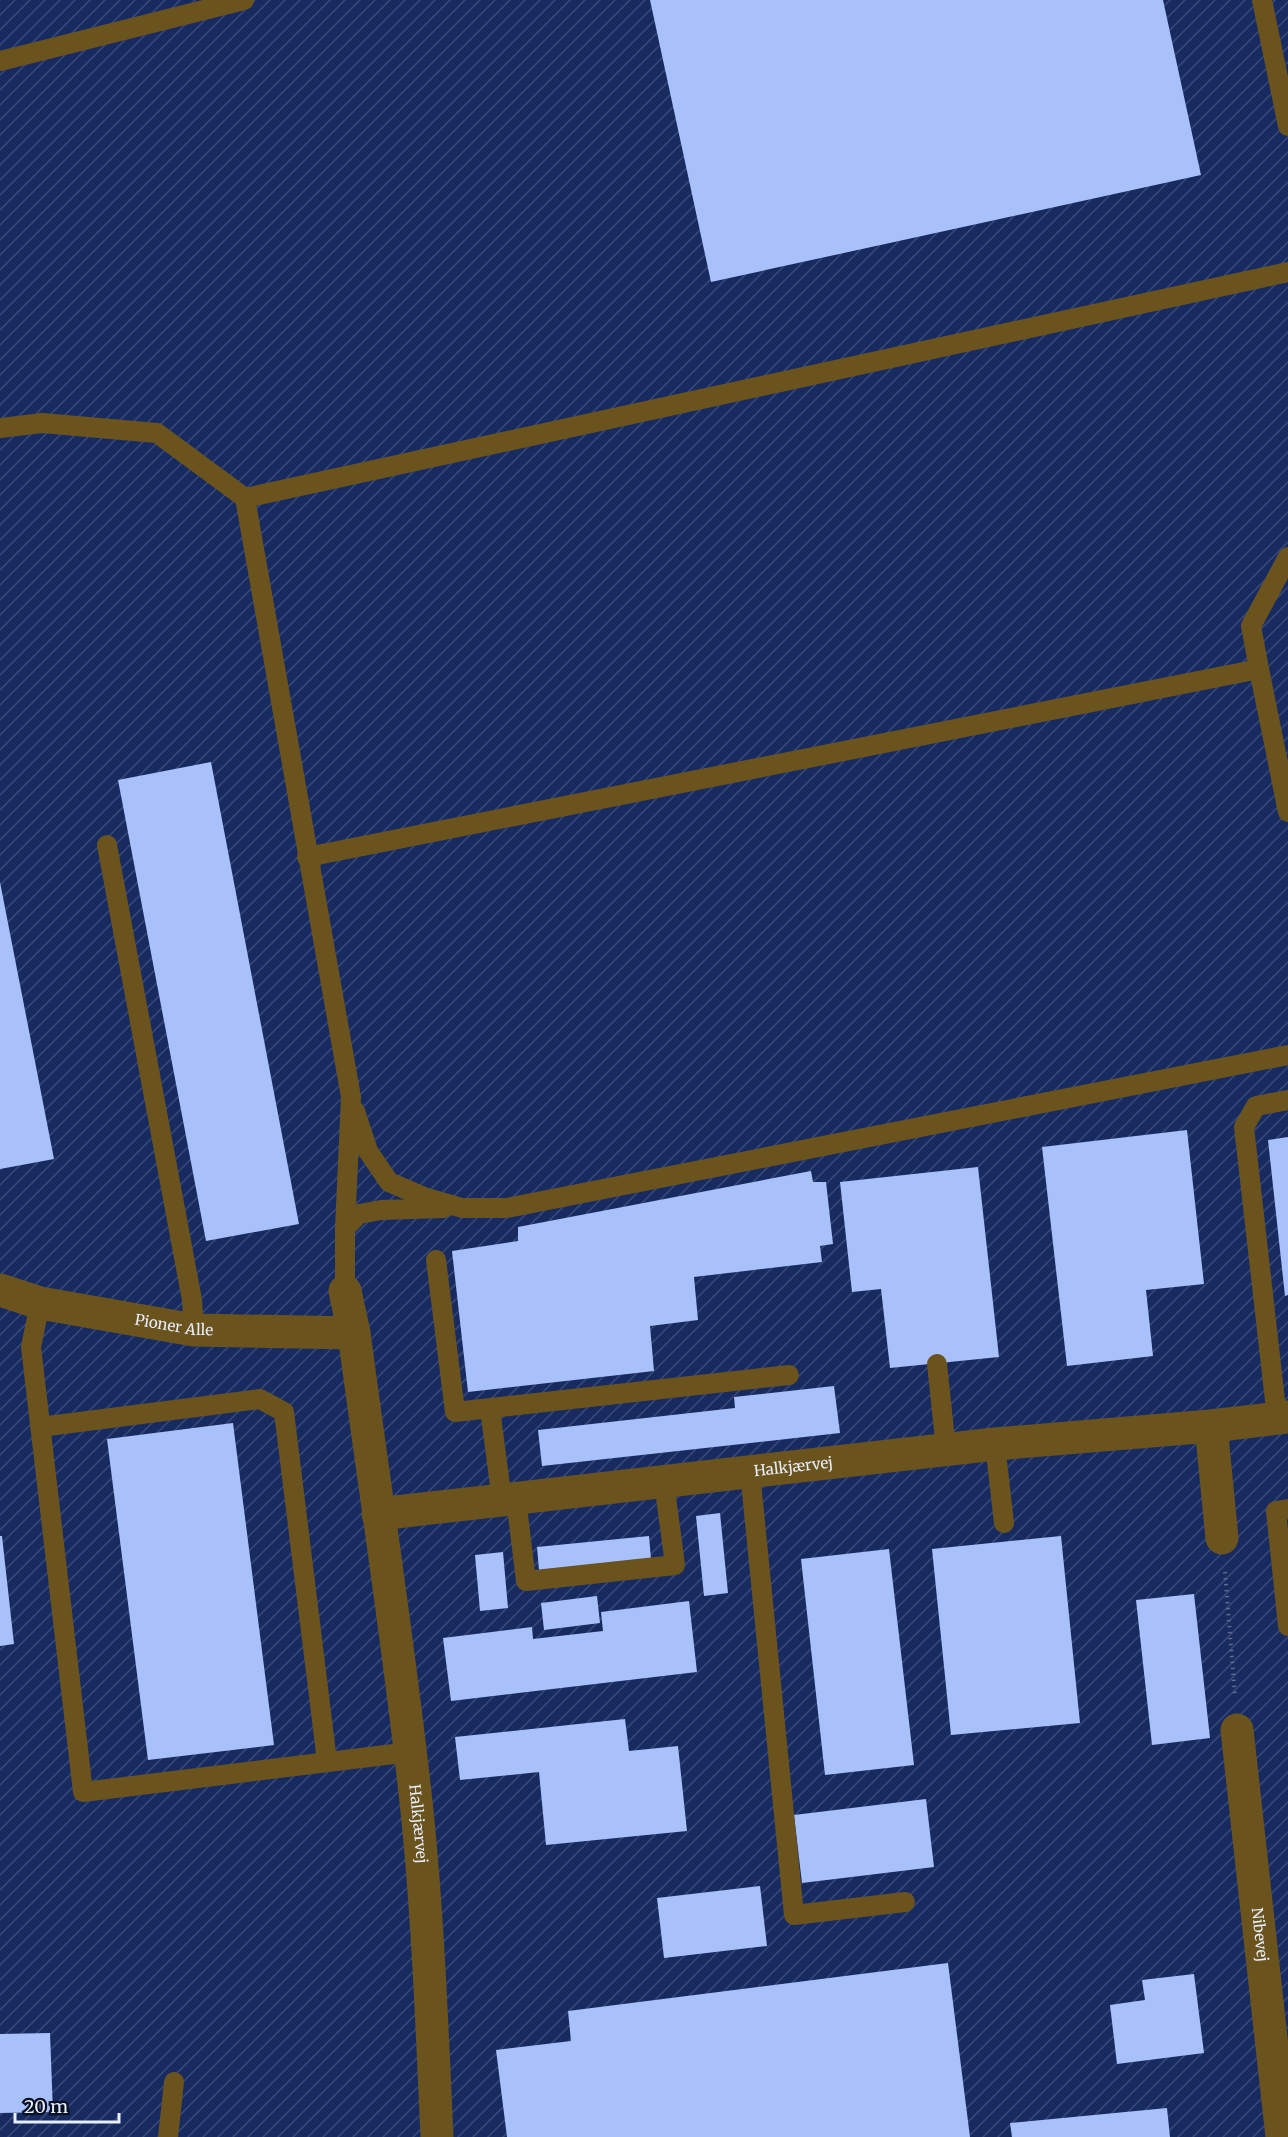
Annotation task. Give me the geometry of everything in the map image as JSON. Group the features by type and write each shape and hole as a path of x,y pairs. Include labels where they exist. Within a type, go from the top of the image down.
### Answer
{"street":[{"name":"Pioner Alle","path":"0,1290 40,1303 194,1330 354,1333"},
{"name":"Halkjærvej","path":"345,1291 354,1333 393,1611 410,1752 428,1936 436,2137"},
{"name":"Halkjærvej","path":"378,1514 946,1449 1282,1418"},
{"path":"1211,1426 1222,1538"},
{"name":"Nibevej","path":"1237,1730 1234,1778 1282,2137"}],"lane":[{"path":"0,61 244,0"},
{"path":"1262,0 1288,126"},
{"path":"245,498 1288,272"},
{"path":"0,428 42,423 157,433 245,498 351,1097 368,1150 389,1182 424,1197 462,1208"},
{"path":"1288,557 1251,626 1288,812"},
{"path":"307,857 1259,669"},
{"path":"107,845 192,1300 194,1330"},
{"path":"345,1228 359,1214 381,1209 507,1208 1288,1055"},
{"path":"345,1291 345,1228 351,1097"},
{"path":"1282,1418 1244,1127 1256,1106 1288,1100"},
{"path":"436,1260 455,1412 789,1375"},
{"path":"40,1303 32,1347 83,1792 410,1752"},
{"path":"937,1364 946,1449"},
{"path":"40,1427 260,1399 284,1412 327,1761"},
{"path":"490,1409 526,1581 675,1565 664,1482"},
{"path":"995,1444 1004,1523"},
{"path":"750,1472 794,1915 905,1902"},
{"path":"1288,1509 1276,1511 1288,1626"},
{"path":"168,2137 174,2082"}],"path":[{"path":"1222,1538 1237,1730"}],"shaded area":[{"path":"0,0 1288,0 1288,2137 0,2137"}],"building":[{"path":"650,0 1163,0 1201,175 711,282"},
{"path":"211,762 299,1224 206,1241 118,780"},
{"path":"0,882 54,1159 0,1169"},
{"path":"1187,1130 1204,1284 1146,1290 1153,1356 1067,1366 1042,1147"},
{"path":"1288,1137 1288,1295 1285,1296 1268,1140"},
{"path":"978,1167 999,1357 890,1368 881,1289 852,1292 840,1182"},
{"path":"811,1171 813,1182 826,1182 833,1244 820,1246 822,1262 694,1277 698,1320 650,1326 654,1371 468,1392 452,1251 518,1241 518,1227"},
{"path":"834,1386 840,1433 542,1466 538,1430 735,1408 734,1397"},
{"path":"233,1423 274,1745 148,1760 107,1439"},
{"path":"720,1513 728,1593 704,1596 696,1516"},
{"path":"0,1536 2,1536 14,1644 0,1646"},
{"path":"649,1536 651,1559 539,1570 537,1547"},
{"path":"1061,1536 1080,1723 951,1735 932,1549"},
{"path":"889,1549 914,1765 825,1775 801,1559"},
{"path":"503,1552 508,1608 480,1611 475,1555"},
{"path":"1194,1594 1210,1738 1152,1745 1136,1600"},
{"path":"597,1596 600,1623 544,1630 541,1603"},
{"path":"689,1601 697,1672 451,1701 443,1638 532,1627 533,1639 603,1631 601,1612"},
{"path":"625,1719 629,1751 678,1746 687,1831 546,1845 539,1772 460,1780 455,1737"},
{"path":"926,1799 934,1867 802,1883 794,1815"},
{"path":"760,1886 767,1946 664,1958 657,1898"},
{"path":"948,1963 970,2137 507,2137 496,2050 571,2041 568,2011"},
{"path":"1194,1974 1204,2053 1117,2064 1110,2005 1145,2000 1142,1980"},
{"path":"50,2033 53,2112 0,2113 0,2034"},
{"path":"1167,2108 1170,2137 1012,2137 1010,2123"}]}
